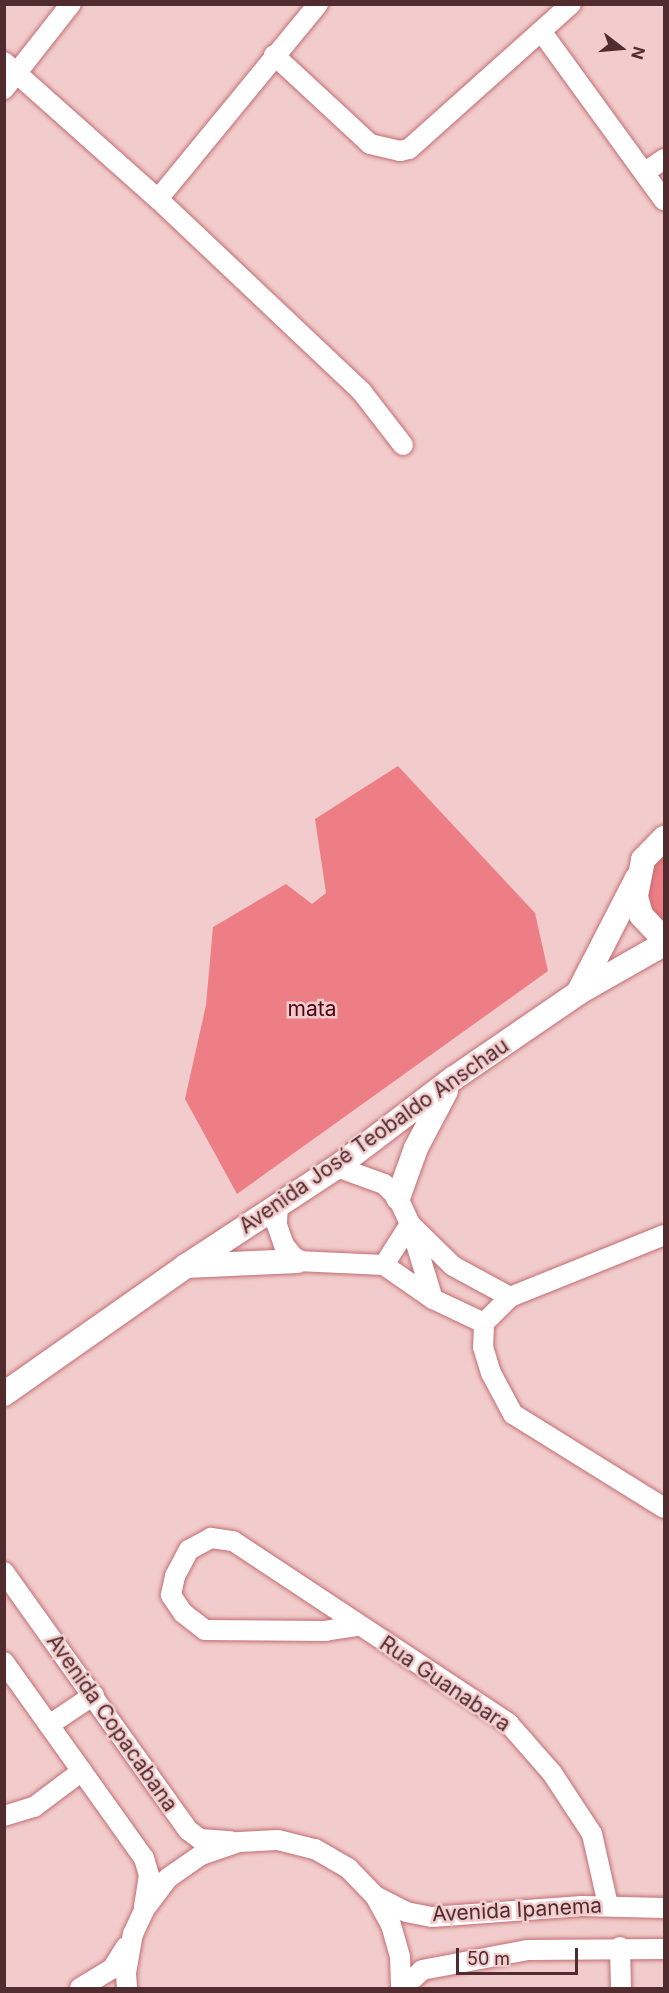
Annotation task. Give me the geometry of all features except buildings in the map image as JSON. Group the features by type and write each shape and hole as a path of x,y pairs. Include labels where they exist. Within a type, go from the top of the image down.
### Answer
{"street":[{"path":"4,89 11,67 71,4"},
{"path":"158,199 318,4"},
{"path":"274,56 370,144 400,151 409,149 571,4"},
{"path":"541,31 664,200"},
{"path":"11,67 158,199 362,392 403,445"},
{"path":"645,172 664,159"},
{"name":"Avenida José Teobaldo Anschau","path":"8,1397 186,1266 337,1167 454,1078 578,993 637,878 643,860 664,838"},
{"path":"578,993 664,942 641,915 636,897 637,878"},
{"path":"398,1198 430,1116 454,1078"},
{"path":"337,1167 384,1184 398,1198 410,1224 432,1299"},
{"path":"278,1204 278,1225 284,1245 297,1261"},
{"path":"384,1265 410,1224"},
{"path":"410,1224 453,1266 510,1297"},
{"path":"664,1235 510,1297 484,1323 483,1347 491,1374 513,1414 664,1508"},
{"path":"186,1266 297,1261 384,1265 432,1299 484,1323"},
{"name":"Rua Guanabara","path":"356,1626 326,1631 205,1630 183,1613 171,1595 174,1576 189,1550 211,1538 233,1541 356,1626 416,1660 509,1724 552,1773 592,1834 608,1905"},
{"name":"Avenida Copacabana","path":"4,1572 94,1695 188,1830 200,1839 239,1842"},
{"path":"4,1662 144,1858 149,1875 144,1910"},
{"path":"49,1725 94,1695"},
{"path":"4,1816 34,1807 82,1771"},
{"path":"80,1989 112,1969 144,1910 177,1872 201,1855 239,1842 278,1840 315,1849 348,1868 375,1896 391,1925 400,1957 402,1989"},
{"name":"Avenida Ipanema","path":"375,1896 406,1912 432,1917 608,1905 664,1908"},
{"path":"127,1989 126,1973 133,1934"},
{"path":"620,1947 621,1989"},
{"name":"Avenida Ipanema","path":"402,1989 422,1970 528,1950 620,1947 664,1949"}],"green space":[{"name":"mata","path":"398,766 535,913 548,971 237,1194 185,1099 206,1005 213,927 286,884 312,904 326,893 315,819"},
{"path":"664,851 664,926 651,908 647,892 655,861"}]}
